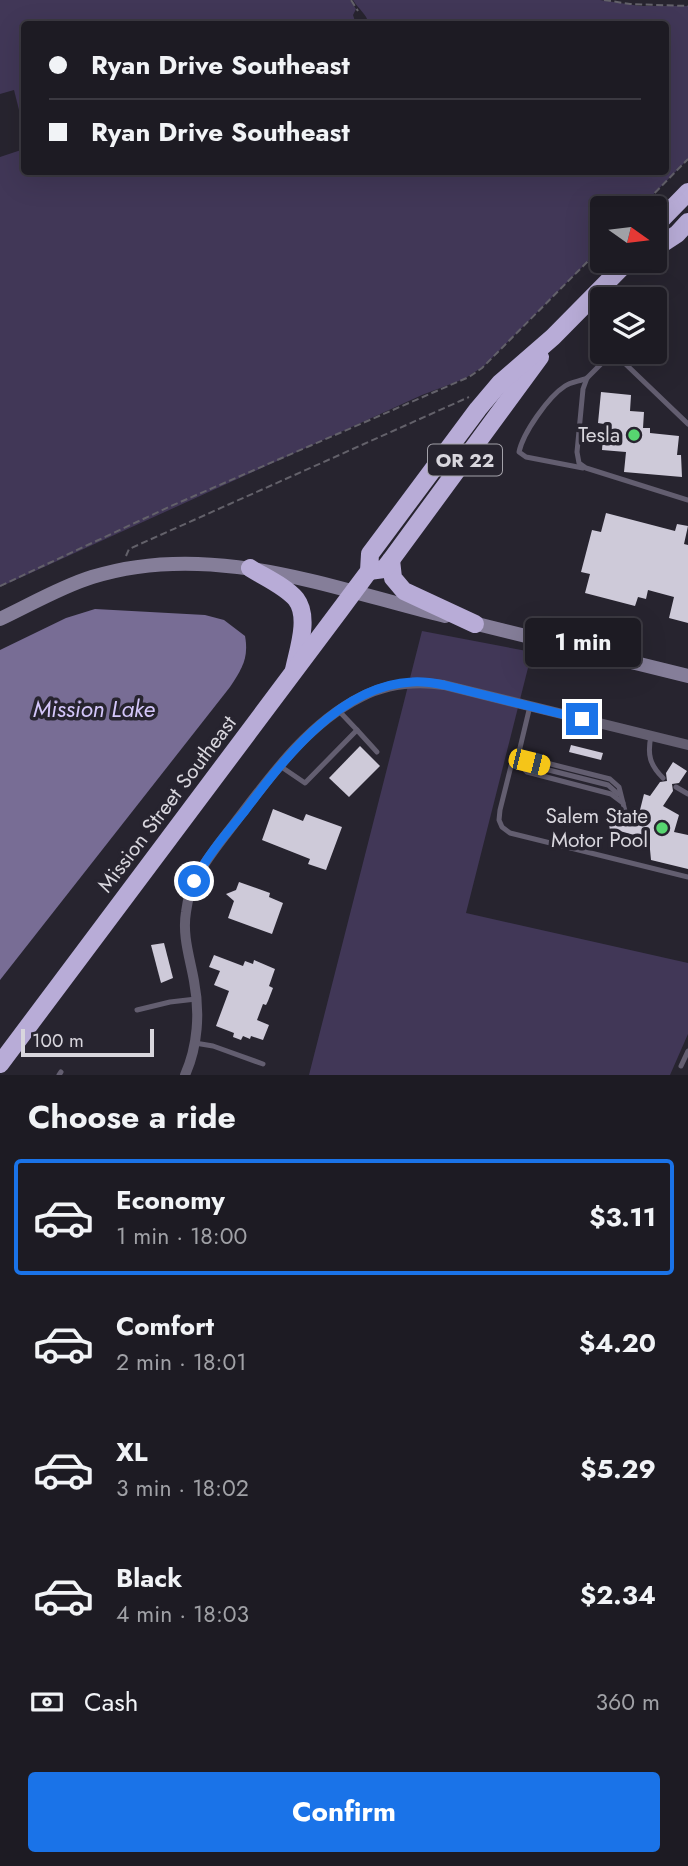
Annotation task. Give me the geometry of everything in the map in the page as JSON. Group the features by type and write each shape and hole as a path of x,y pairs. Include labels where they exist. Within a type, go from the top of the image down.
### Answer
{"highway":[{"path":"667,214 688,192"},
{"path":"667,240 688,222"},
{"name":"Mission Street Southeast","path":"0,1064 369,571 370,554 478,409 500,383 553,337 617,273"},
{"name":"Mission Street Southeast","path":"369,571 384,569 514,395 553,337"},
{"path":"391,560 392,576 404,591 475,624"},
{"name":"OR 22","path":"250,568 296,599 302,628 294,673"}],"main road":[{"path":"0,619 65,588 119,570 183,563 250,568 688,676"}],"street":[{"path":"185,1075 195,1043 196,999 185,930 186,911 194,881 208,858 280,766 314,730 339,711 364,695 389,686 412,682 444,685 688,746"}],"lane":[{"path":"586,468 579,463 577,452 583,389 587,379 601,364"},
{"path":"626,364 688,424"},
{"path":"587,379 565,386 538,414 519,452 526,457 586,468 688,500"},
{"path":"530,706 520,759 511,766 500,810 499,820 502,827 510,833 688,877"},
{"path":"339,711 377,752"},
{"path":"280,766 305,783 357,730"},
{"path":"652,736 648,750 651,766 663,778"},
{"path":"520,759 607,788 623,803"},
{"path":"520,759 610,779 619,787 626,815"},
{"path":"676,787 688,794"},
{"path":"137,1010 196,999"},
{"path":"195,1043 213,1046 263,1065"},
{"path":"681,1066 688,1051"}],"path":[{"path":"351,0 358,11"},
{"path":"604,0 630,4 688,6"},
{"path":"652,196 688,159"},
{"path":"0,586 171,506 469,377 482,368 590,259"},
{"path":"119,570 129,549 469,397"}],"shaded area":[{"path":"0,0 350,0 356,9 353,15 355,21 21,21 21,118 14,90 0,94"},
{"path":"353,0 600,0 640,6 688,6 688,159 652,196 590,196 590,259 484,366 464,379 422,395 0,587 0,157 21,150 21,175 669,175 669,21 368,21"},
{"path":"422,631 532,652 466,913 688,963 688,1034 670,1075 309,1075"}],"water":[{"name":"Mission Lake","path":"95,609 205,615 224,620 245,636 245,657 230,687 0,980 0,650 66,618"}],"building":[{"name":"Tesla","path":"601,392 631,395 630,411 644,412 643,428 650,428 650,433 679,436 677,455 681,455 682,477 624,472 626,452 602,450 604,424 598,423"},
{"path":"606,513 675,531 677,524 688,526 684,544 688,545 688,623 669,618 674,597 648,590 646,599 638,597 635,606 585,593 590,574 581,572 592,530 601,532"},
{"path":"571,745 603,753 601,760 569,752"},
{"path":"360,746 380,766 349,797 329,778"},
{"name":"Salem State Motor Pool","path":"673,762 687,771 679,783 672,784 673,791 663,806 679,815 674,832 688,835 688,869 651,860 649,839 616,830 610,831 608,817 621,816 627,820 631,815 639,814 644,794 650,796 660,782 667,781 666,773"},
{"path":"273,809 303,821 306,814 342,827 326,870 308,864 310,859 262,840"},
{"path":"239,882 270,893 269,897 283,903 272,934 228,918 234,901 226,894 236,890"},
{"path":"164,943 173,978 161,983 151,945"},
{"path":"214,955 243,966 245,961 253,964 254,960 275,969 269,986 273,988 257,1020 269,1025 263,1040 243,1036 241,1040 233,1037 234,1033 216,1026 229,991 214,985 220,971 209,967"}],"place":[{"name":"Tesla","path":"634,435"},
{"name":"Salem State Motor Pool","path":"662,828"}],"route":[{"path":"194,881 208,858 263,786 296,748 329,717 364,695 389,686 424,682 582,719"}]}
